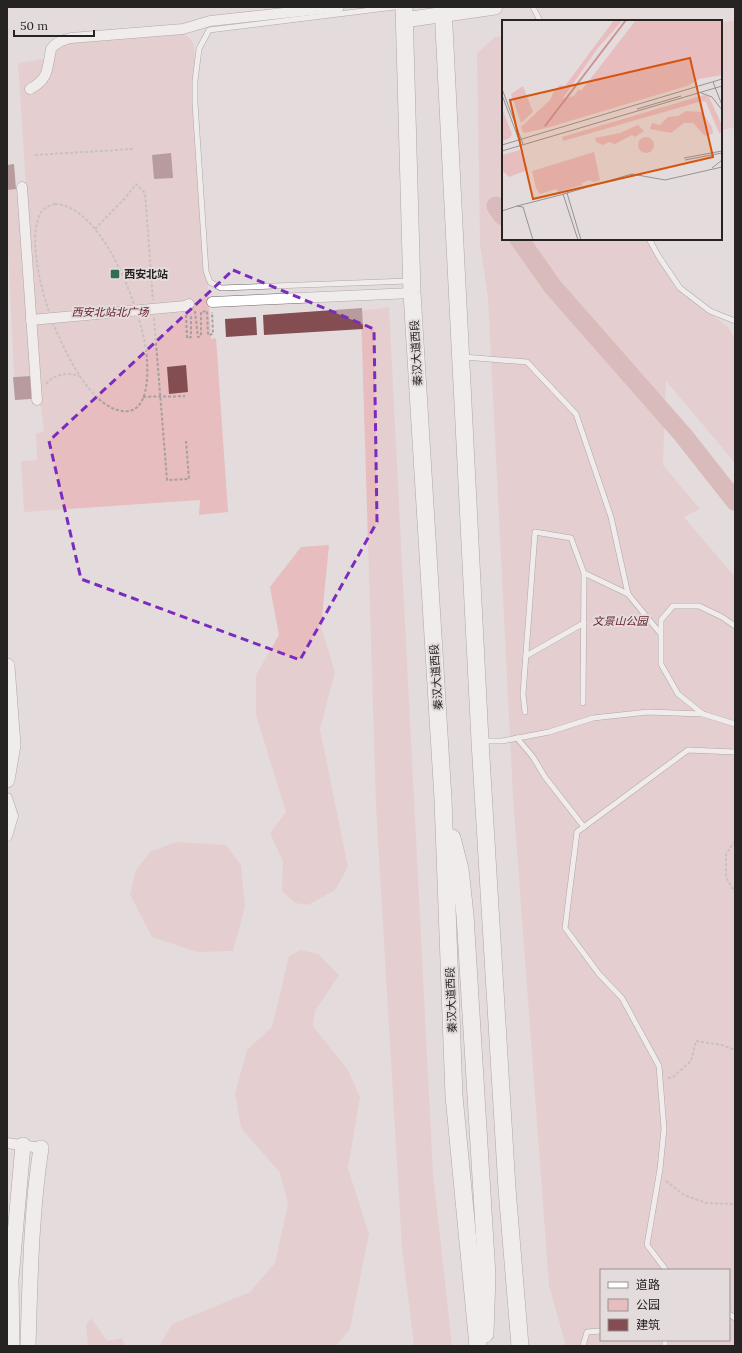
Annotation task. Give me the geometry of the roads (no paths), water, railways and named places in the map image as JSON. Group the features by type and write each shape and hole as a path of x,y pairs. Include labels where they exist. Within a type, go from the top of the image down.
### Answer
{"main road":[{"path":"443,10 480,741 507,1189 520,1346"},
{"name":"秦汉大道西段","path":"401,11 412,287 443,800 454,1096 478,1346"},
{"path":"443,800 460,869 465,915 487,1276 484,1346"}],"street":[{"path":"30,89 42,81 46,76 51,49 60,42 71,38 183,29 210,21 339,7"},
{"path":"401,11 495,7"},
{"path":"22,187 37,400"},
{"path":"212,302 412,287"},
{"path":"31,320 187,305"},
{"path":"7,672 14,744 7,780"},
{"path":"7,798 13,816 7,836"},
{"path":"7,1143 41,1148 36,1179 28,1346"},
{"path":"12,1346 11,1279 23,1145"}],"lane":[{"path":"533,7 540,20"},
{"path":"401,11 209,30 198,49 195,81 195,103 206,271 210,282 221,288 412,287"},
{"path":"650,240 658,257 680,288 710,311 735,321"},
{"path":"460,357 527,362 576,414 611,517 628,594"},
{"path":"525,712 523,694 535,532 571,538 584,573 584,703"},
{"path":"584,573 628,594 660,633"},
{"path":"703,714 678,694 661,664 661,620 673,606 699,606 722,617 735,626"},
{"path":"526,656 584,623"},
{"path":"480,741 502,741 549,732 593,718 648,712 703,714 735,724"},
{"path":"517,738 533,757 545,776 584,827"},
{"path":"665,1269 647,1245 660,1169 664,1129 659,1066 622,998 600,974 565,928 577,832 688,750 735,752"},
{"path":"583,1346 587,1332 600,1331"}],"waterway":[{"path":"496,206 502,215"},
{"path":"520,240 553,287 683,435 735,501"}],"place":[{"name":"西安北站","path":"115,274"}],"park label":[{"name":"西安北站北广场","path":"110,312"},
{"name":"文景山公园","path":"620,621"}]}
